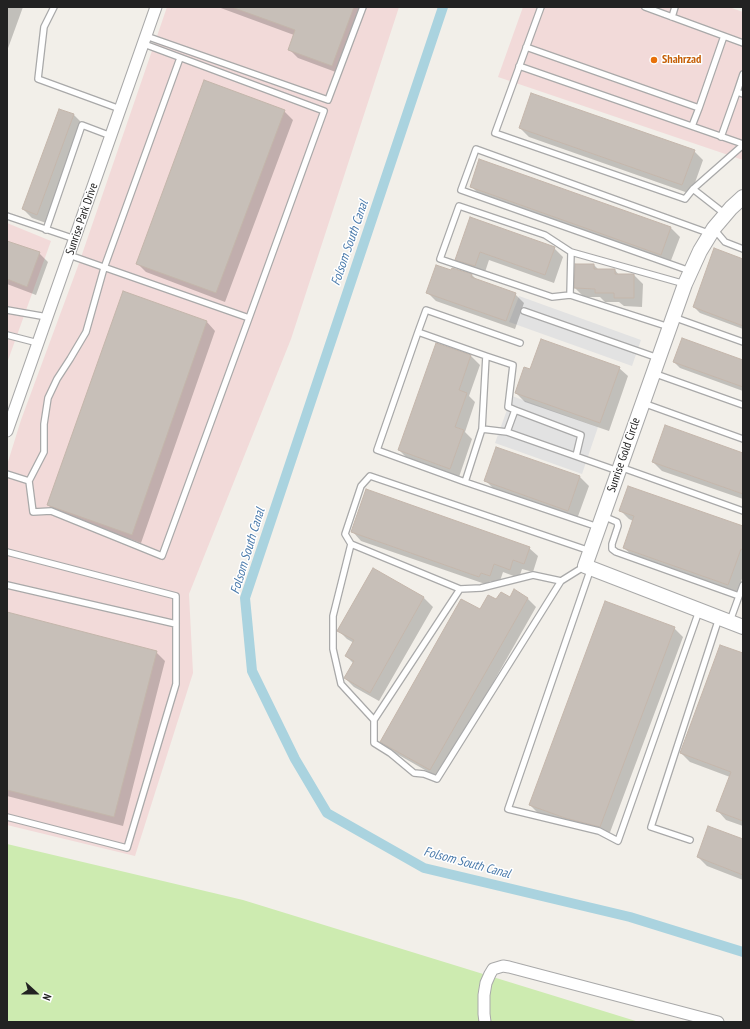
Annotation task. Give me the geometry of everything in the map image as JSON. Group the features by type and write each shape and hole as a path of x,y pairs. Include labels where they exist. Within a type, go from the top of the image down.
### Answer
{"street":[{"name":"Sunrise Park Drive","path":"7,431 10,412 38,343 156,7"},
{"name":"Sunrise Gold Circle","path":"588,567 590,552 600,521 688,277 700,251 712,231 726,214 742,200"},
{"path":"588,567 743,626"},
{"path":"485,1022 484,995 486,983 493,969 503,966 718,1022"}],"lane":[{"path":"54,7 44,27 38,79 120,109"},
{"path":"145,40 328,100 363,7"},
{"path":"541,7 495,133 685,199 693,189 743,144"},
{"path":"645,7 743,43"},
{"path":"672,17 675,7"},
{"path":"692,126 724,36"},
{"path":"145,40 180,58 324,112 162,556 51,511 33,512 29,481 44,452 44,424 48,398 57,379 86,332 104,268 180,58"},
{"path":"526,47 699,108"},
{"path":"519,66 743,144"},
{"path":"721,137 740,93 743,74"},
{"path":"46,230 82,125 111,136"},
{"path":"688,277 461,190 476,149 712,231 725,242 743,249"},
{"path":"693,189 726,214"},
{"path":"688,277 572,252 545,236 459,206 440,259 552,297 570,295 743,342"},
{"path":"7,216 74,239"},
{"path":"570,295 572,252"},
{"path":"69,255 248,318"},
{"path":"7,310 47,317"},
{"path":"520,343 426,310 377,450 465,482 600,521 617,522 618,526 612,544 612,549 616,552 739,596"},
{"path":"524,310 658,358"},
{"path":"418,332 513,365 508,407 581,435 576,456"},
{"path":"7,335 38,343"},
{"path":"465,482 482,429 486,356"},
{"path":"653,373 743,405"},
{"path":"642,403 743,439"},
{"path":"507,432 515,410"},
{"path":"482,429 507,432 743,511"},
{"path":"7,474 29,481"},
{"path":"561,581 533,574 481,588 460,589 351,544 345,534 361,486 370,476 590,552"},
{"path":"351,544 333,616 333,649 341,684 374,720"},
{"path":"7,552 176,596 176,684 127,848 7,817"},
{"path":"460,589 374,720 374,743 390,753 414,773 424,774 437,779 561,581 588,567"},
{"path":"588,567 508,809 599,831 618,841 699,610"},
{"path":"7,585 176,624"},
{"path":"690,840 651,827 724,619 739,596 743,585"}],"shaded area":[{"path":"167,7 399,7 291,339 189,594 193,673 135,856 7,825 7,465 21,420 78,266"},
{"path":"523,7 729,7 743,12 743,160 498,77"},
{"path":"7,223 51,241 7,363"},
{"path":"519,296 641,340 632,366 509,322"},
{"path":"512,396 598,427 582,474 495,443"}],"green space":[{"path":"7,844 243,900 639,1022 7,1022"}],"building":[{"path":"234,7 354,7 332,66 288,50 295,30"},
{"path":"204,80 285,110 216,293 136,264"},
{"path":"531,93 695,150 682,185 519,128"},
{"path":"59,109 74,114 37,215 22,209"},
{"path":"479,159 671,227 661,255 470,187"},
{"path":"470,217 555,247 545,275 480,252 475,266 455,260"},
{"path":"7,241 40,252 27,287 7,279"},
{"path":"714,248 743,259 743,326 693,307"},
{"path":"575,264 594,264 594,269 615,269 615,274 634,274 634,298 614,298 614,293 595,293 595,289 574,288"},
{"path":"436,265 451,270 452,268 472,274 471,277 516,293 506,321 426,293"},
{"path":"123,291 207,321 132,535 47,505"},
{"path":"682,338 743,360 743,387 673,362"},
{"path":"541,339 620,367 600,423 515,393 524,367 530,369"},
{"path":"436,343 471,355 459,390 467,393 455,427 464,430 450,469 398,450"},
{"path":"665,425 743,453 743,494 652,462"},
{"path":"496,447 580,476 568,511 484,481"},
{"path":"628,486 743,526 743,550 741,549 728,585 623,548 634,516 619,511"},
{"path":"366,489 530,547 524,564 513,560 510,570 494,564 490,576 481,573 479,577 351,532"},
{"path":"373,568 424,597 370,693 344,678 354,661 345,656 354,640 337,631"},
{"path":"514,589 528,598 430,770 380,742 461,599 480,609 488,595 496,599 501,592 510,597"},
{"path":"605,601 675,627 600,827 565,818 529,805"},
{"path":"7,612 157,651 114,817 7,790"},
{"path":"720,645 743,653 743,821 716,811 731,772 680,753"},
{"path":"708,826 743,839 743,875 697,857"}],"waterway":[{"name":"Folsom South Canal","path":"443,7 245,598 252,671 295,759 327,813 424,868 630,917 743,952"}],"place":[{"name":"Shahrzad","path":"654,60"}]}
